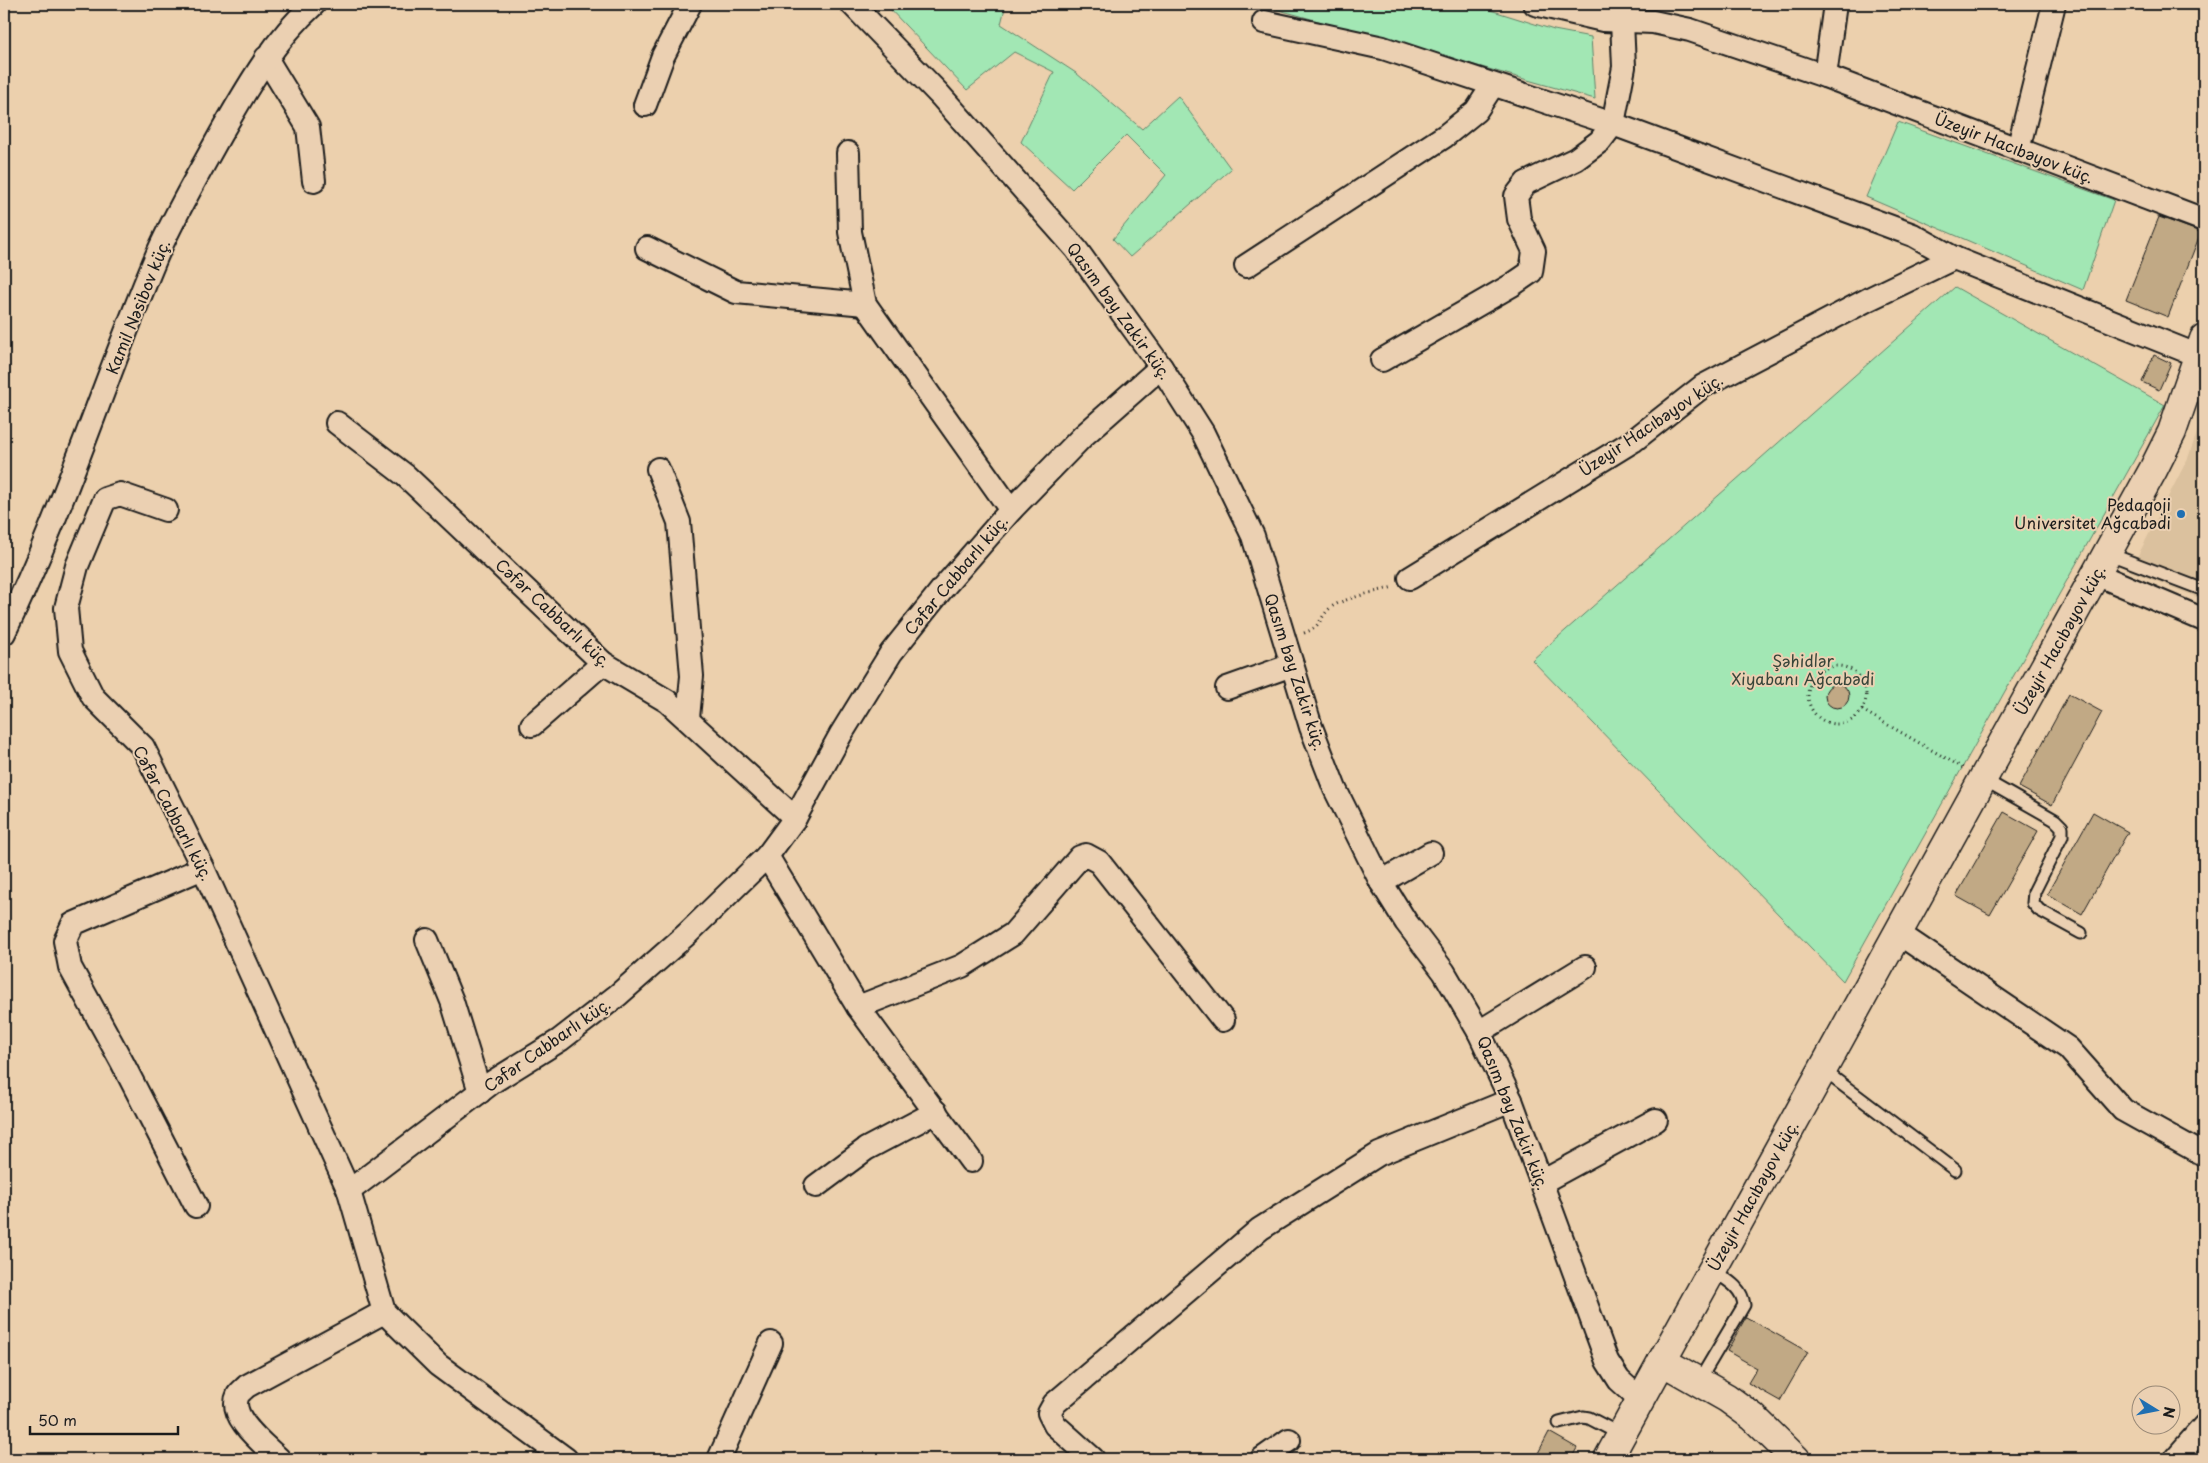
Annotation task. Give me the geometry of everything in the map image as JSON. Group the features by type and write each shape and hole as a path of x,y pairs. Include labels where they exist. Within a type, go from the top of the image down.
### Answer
{"main road":[{"name":"Üzeyir Hacıbəyov küç.","path":"1608,1459 2102,564 2172,432 2202,348"},
{"path":"1662,1361 1699,1381 1753,1417 1796,1459"}],"street":[{"name":"Kamil Nəsibov küç.","path":"4,633 28,582 74,472 157,255 188,192 266,58 314,4"},
{"path":"646,104 663,56 690,4"},
{"name":"Qasım bəy Zakir küç.","path":"852,4 939,94 1076,249 1161,368 1203,433 1254,536 1311,727 1335,789 1381,882 1406,922 1444,972 1479,1032 1511,1100 1607,1361 1620,1380 1641,1400"},
{"name":"Üzeyir Hacıbəyov küç.","path":"1536,4 1603,20 1653,22 1690,30 1825,76 2204,220"},
{"path":"1825,76 1834,4"},
{"path":"2018,150 2054,4"},
{"path":"1382,360 1512,286 1531,272 1534,251 1519,219 1516,196 1526,183 1576,159 1600,141 1613,124 1624,66 1622,21"},
{"path":"1264,22 1383,48 1613,124 1914,235 1954,258 2202,348"},
{"path":"266,58 308,126 314,181"},
{"path":"1246,266 1445,136 1476,110 1493,85"},
{"path":"848,154 850,232 865,304 1011,510"},
{"path":"647,248 736,292 865,304"},
{"name":"Üzeyir Hacıbəyov küç.","path":"1410,578 1633,441 1702,386 1869,299 1954,258"},
{"name":"Cəfər Cabbarlı küç.","path":"349,1191 480,1092 560,1040 618,995 687,934 767,856 795,818 841,734 891,653 943,588 1011,510 1083,436 1161,368"},
{"name":"Cəfər Cabbarlı küç.","path":"337,423 406,476 604,664 667,700 795,818"},
{"path":"658,469 679,522 692,676 688,718"},
{"name":"Cəfər Cabbarlı küç.","path":"166,510 120,494 105,499 77,566 66,608 70,651 93,698 143,747 203,868 349,1191 384,1312 438,1365 566,1459"},
{"path":"2102,564 2204,620"},
{"path":"532,725 604,664"},
{"path":"1227,688 1292,665"},
{"path":"1381,882 1431,853"},
{"path":"858,1007 962,966 1013,934 1080,857 1086,855 1100,862 1223,1020"},
{"path":"767,856 858,1007 971,1161"},
{"path":"196,1206 70,967 65,941 73,924 203,868"},
{"path":"1898,933 2068,1048 2123,1110 2204,1155"},
{"path":"427,940 452,1001 480,1092"},
{"path":"1479,1032 1585,967"},
{"path":"1093,1459 1055,1425 1049,1413 1054,1404 1260,1229 1379,1154 1511,1100"},
{"path":"816,1186 866,1148 936,1112"},
{"path":"1542,1182 1656,1120"},
{"path":"279,1459 240,1421 236,1408 238,1395 247,1386 384,1312"},
{"path":"720,1459 771,1344"},
{"path":"2174,1459 2201,1434"},
{"path":"1262,1459 1289,1440"}],"lane":[{"path":"2102,564 2204,590"},
{"path":"1983,779 2055,820 2062,827 2062,836 2034,892 2034,903 2039,910 2081,933"},
{"path":"1823,1070 1955,1170"},
{"path":"1699,1381 1744,1305 1743,1296 1739,1289 1712,1270"},
{"path":"1559,1423 1583,1417 1589,1418 1622,1435"}],"path":[{"path":"1284,639 1313,630 1321,623 1329,610 1341,603 1393,587 1410,578"},
{"path":"1830,668 1846,668 1854,672 1860,678 1866,694 1862,710 1849,722 1841,724 1824,721 1817,716 1809,701 1811,684 1822,671 1830,668"},
{"path":"1862,710 1983,779"}],"shaded area":[{"name":"Pedaqoji Universitet Ağcabədi","path":"2204,413 2204,600 2130,571 2188,458"}],"green space":[{"path":"885,4 1006,4 1001,24 1076,73 1142,129 1178,96 1231,169 1130,257 1113,239 1166,175 1126,135 1072,189 1021,142 1054,72 1014,52 967,90"},
{"path":"1258,4 1471,4 1554,30 1591,37 1595,99"},
{"path":"1898,122 2114,200 2083,290 1866,197"},
{"name":"Şəhidlər Xiyabanı Ağcabədi","path":"1955,287 2165,405 1843,981 1532,660"}],"building":[{"path":"2159,217 2201,232 2168,317 2126,300"},
{"path":"2154,355 2171,363 2159,390 2142,382"},
{"path":"1837,684 1846,687 1849,696 1846,705 1837,708 1828,705 1825,696 1828,687"},
{"path":"2069,694 2102,712 2052,805 2019,787"},
{"path":"2004,812 2038,831 1990,915 1956,896"},
{"path":"2093,812 2128,832 2082,914 2047,894"},
{"path":"1746,1317 1808,1352 1780,1401 1748,1383 1757,1368 1727,1351"},
{"path":"1549,1432 1577,1448 1571,1459 1535,1459"}],"place":[{"name":"Pedaqoji Universitet Ağcabədi","path":"2181,514"}]}
